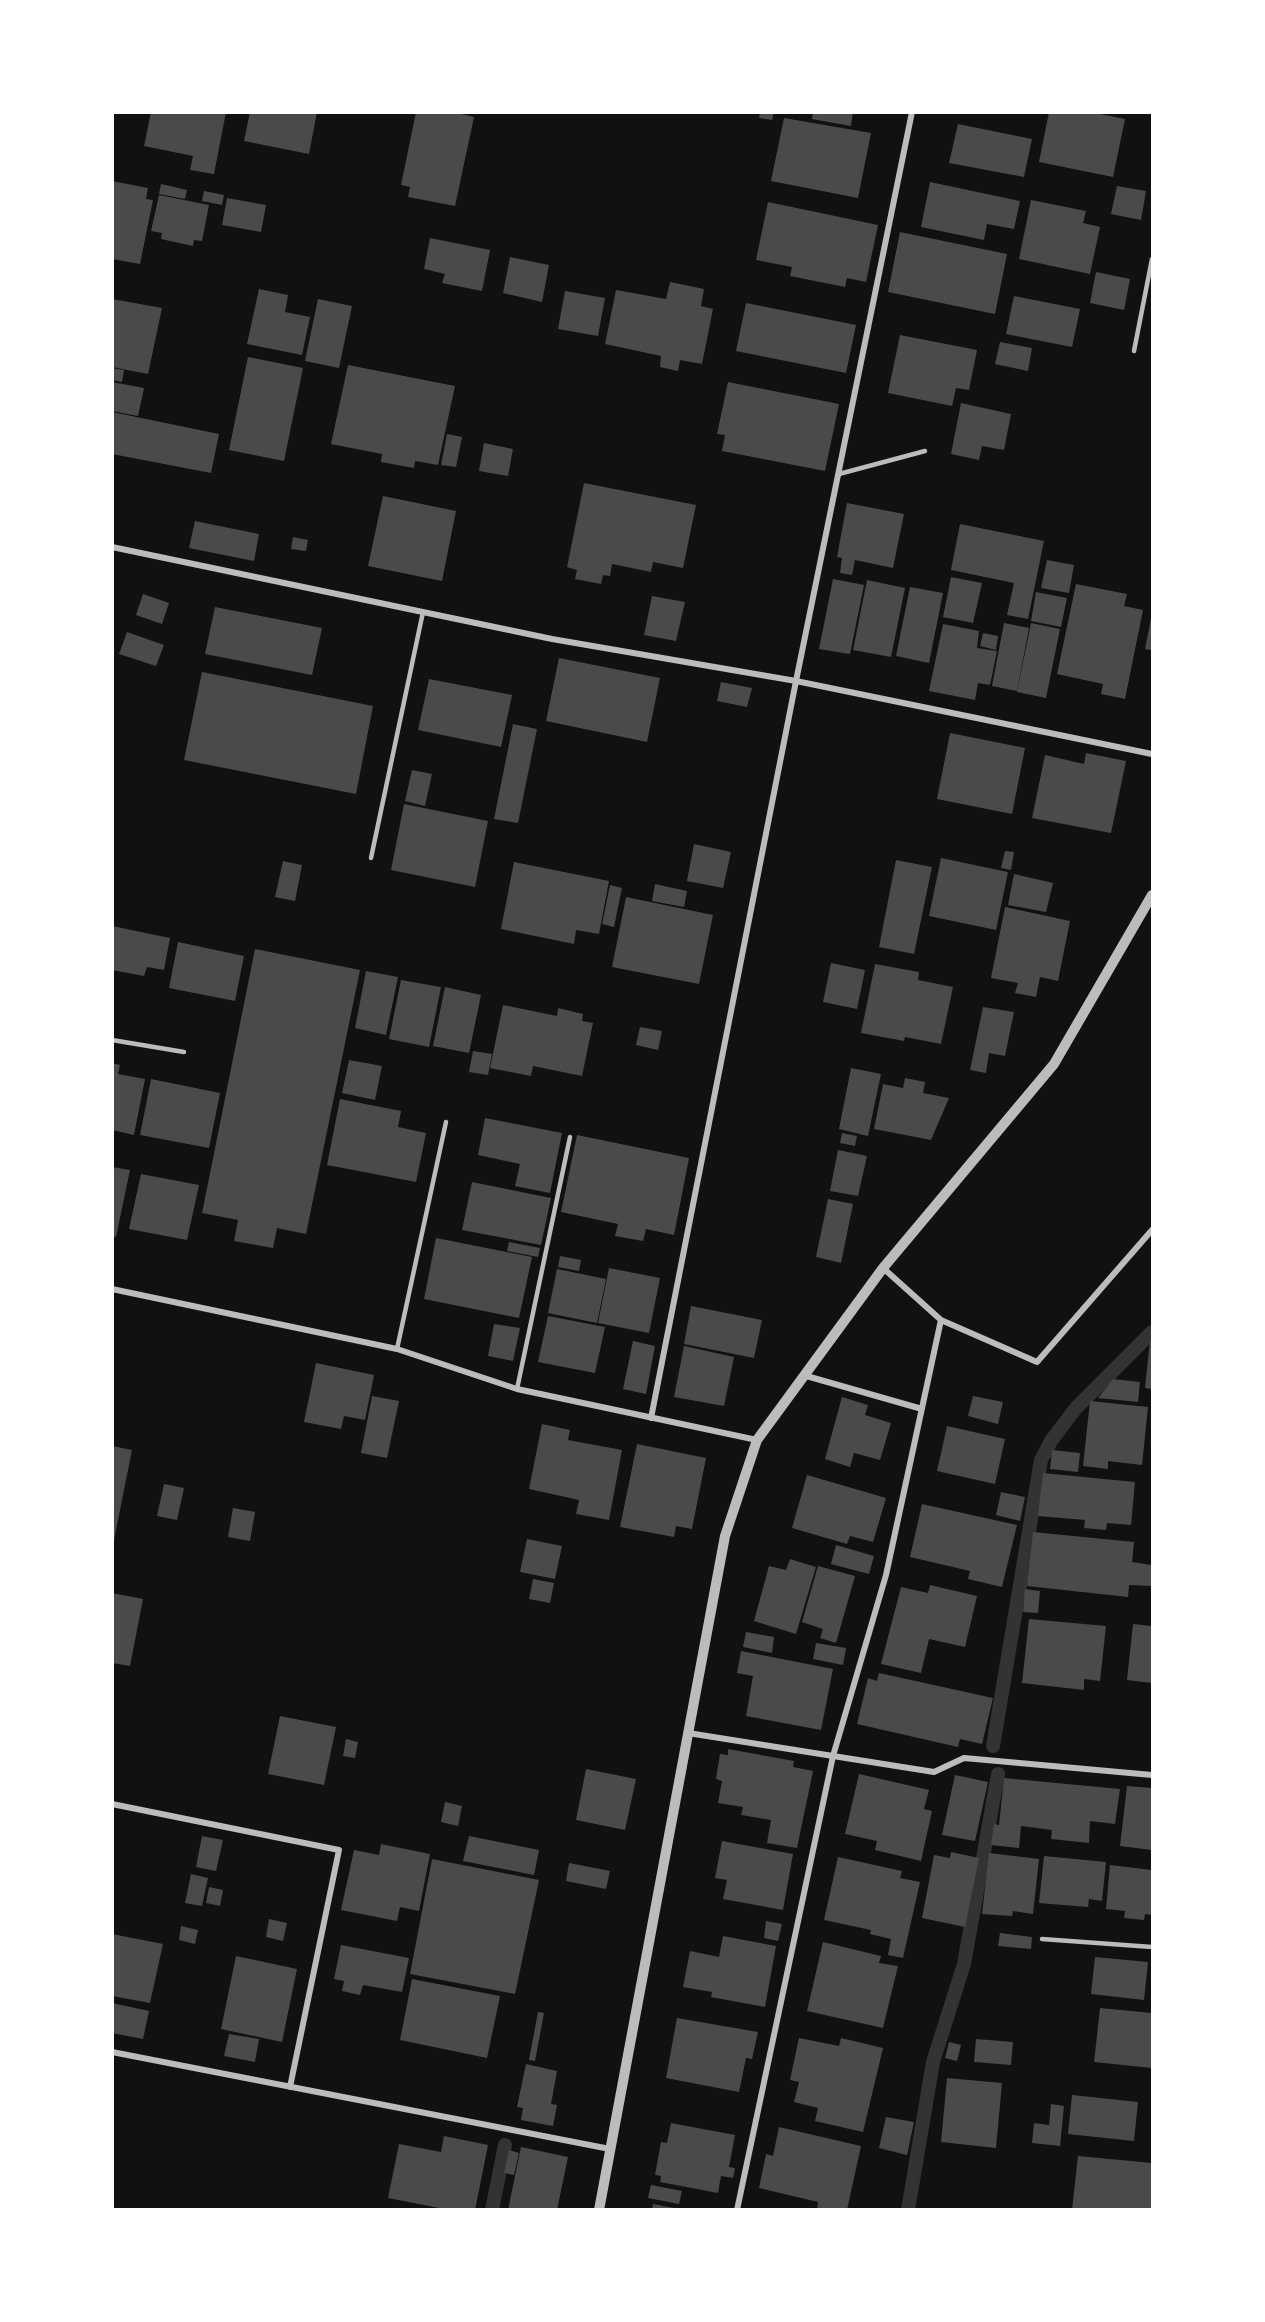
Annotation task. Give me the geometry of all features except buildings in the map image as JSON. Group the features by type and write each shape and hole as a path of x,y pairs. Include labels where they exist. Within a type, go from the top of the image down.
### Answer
{"street":[{"path":"651,1418 796,681 912,112"},
{"path":"112,547 552,639 796,681 1152,754"},
{"path":"599,2210 725,1536 757,1440 883,1268 1054,1064 1152,895"},
{"path":"883,1268 941,1320 1037,1362 1152,1230"},
{"path":"112,1289 397,1349 517,1389 757,1440"},
{"path":"737,2210 833,1756 886,1575 941,1320"},
{"path":"803,1375 922,1409"},
{"path":"687,1732 934,1772 964,1758 1152,1775"},
{"path":"112,1804 339,1851 290,2087"},
{"path":"112,2052 610,2149"}],"lane":[{"path":"1134,351 1152,259"},
{"path":"839,474 925,451"},
{"path":"371,858 423,612"},
{"path":"112,1040 184,1052"},
{"path":"397,1349 446,1122"},
{"path":"517,1389 570,1137"},
{"path":"1042,1939 1152,1947"}],"waterway":[{"path":"993,1746 1041,1460 1051,1441 1076,1408 1152,1332"},
{"path":"908,2210 933,2062 964,1964 998,1774"},
{"path":"492,2210 505,2145"}]}
